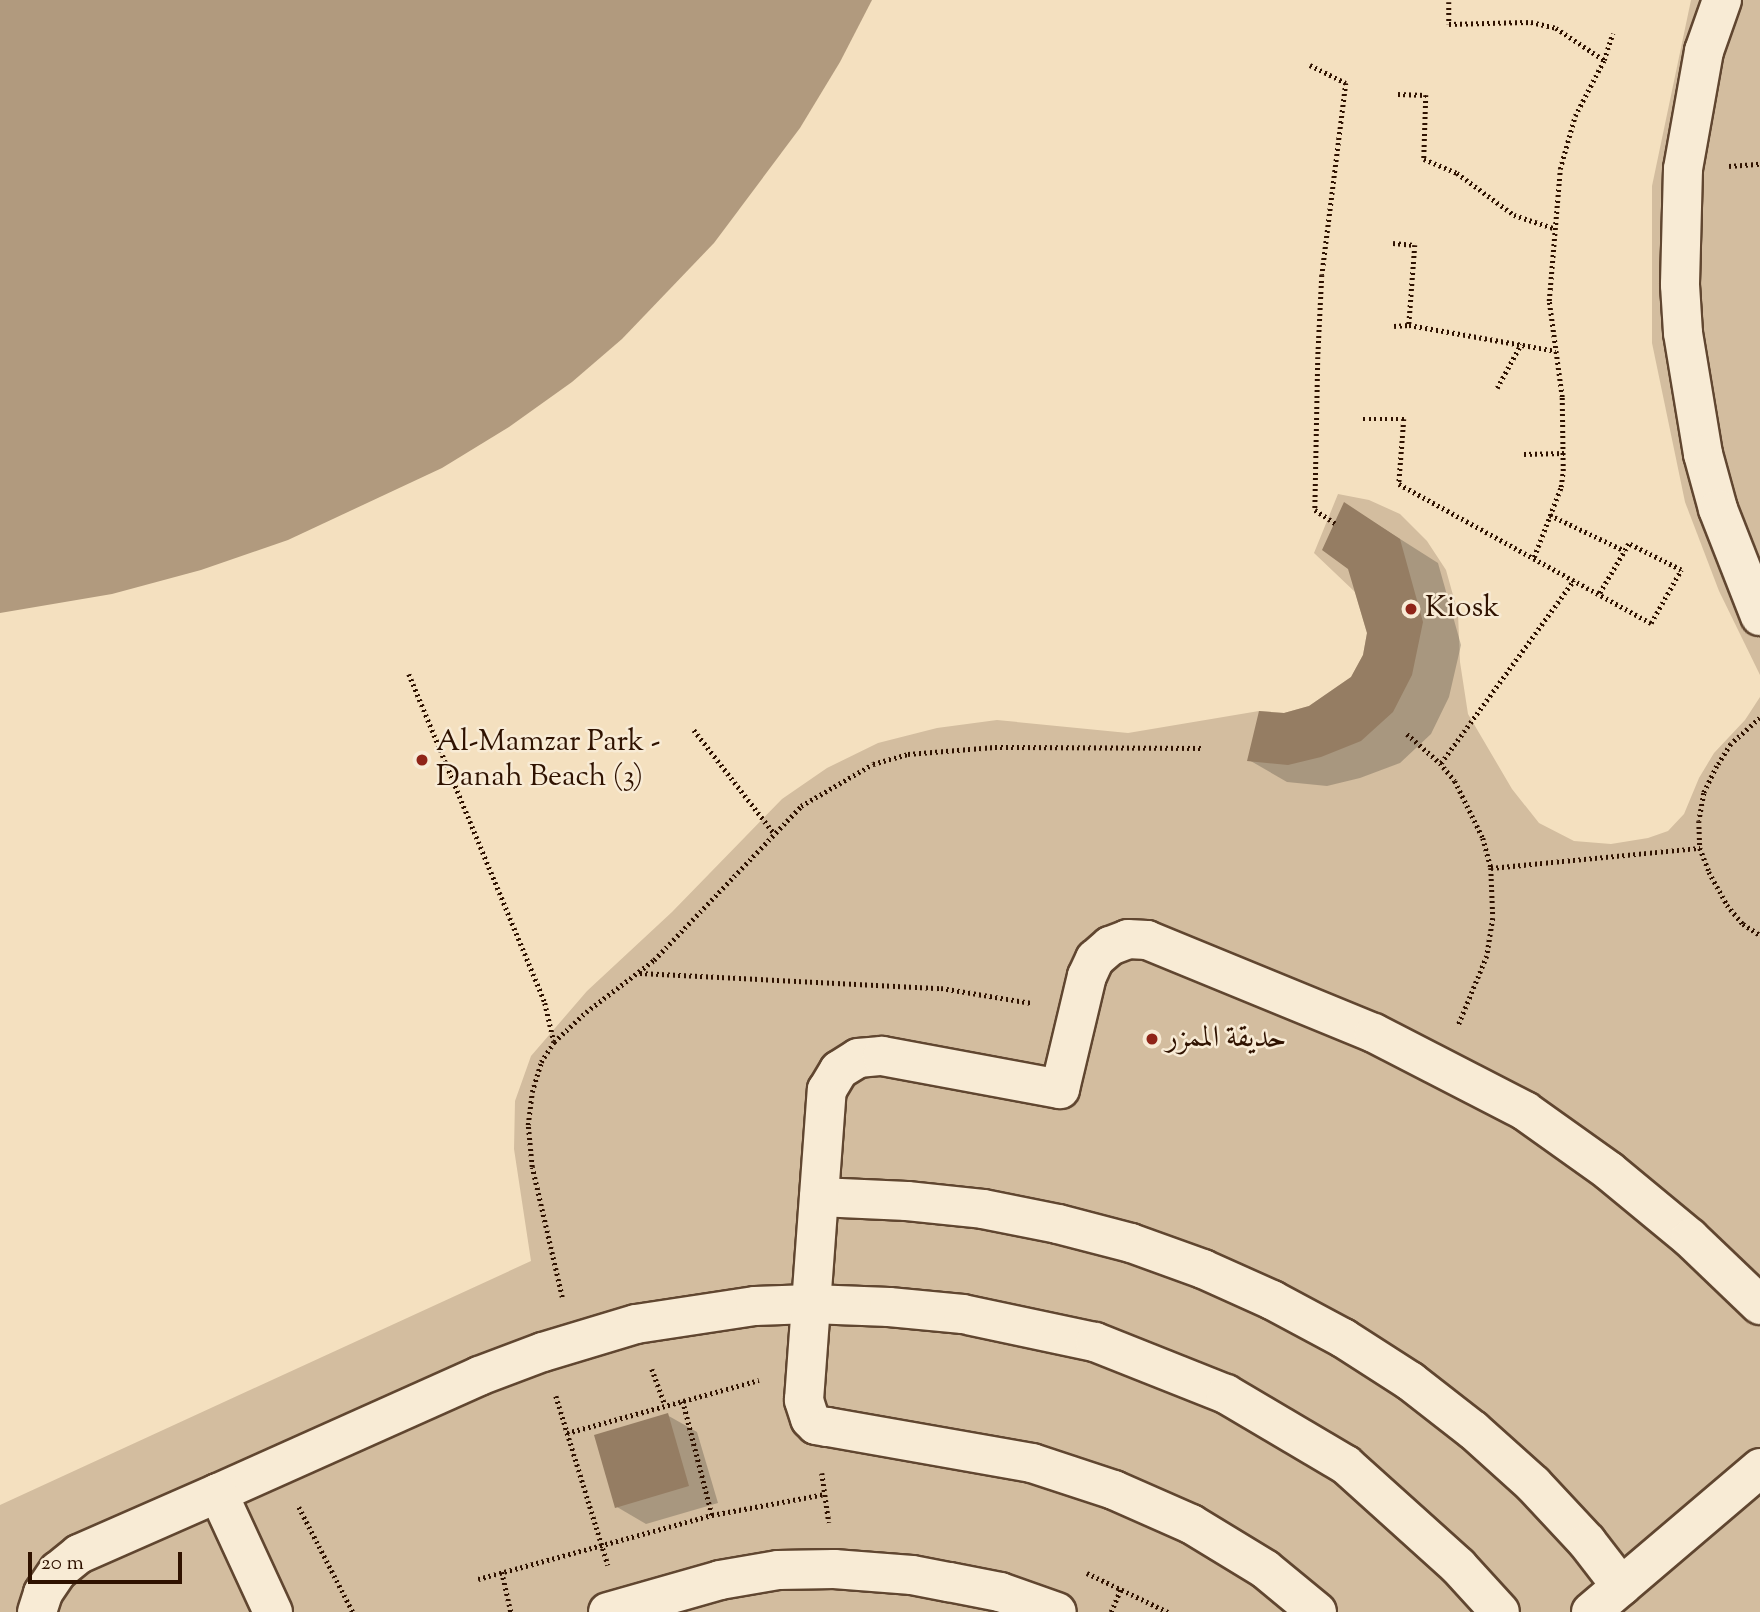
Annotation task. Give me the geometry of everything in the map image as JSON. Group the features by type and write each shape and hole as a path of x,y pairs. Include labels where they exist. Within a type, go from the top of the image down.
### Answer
{"lane":[{"path":"1722,0 1704,51 1683,169 1680,285 1683,333 1706,465 1718,509 1760,616"},
{"path":"1317,1612 1265,1569 1191,1524 1114,1490 1032,1463 816,1424 806,1411 806,1366 827,1090 839,1070 858,1058 881,1056 1060,1089 1087,976 1095,959 1110,946 1128,939 1147,940 1284,994 1440,1065 1525,1111 1609,1171 1690,1238 1760,1305"},
{"path":"819,1197 945,1205 1058,1224 1143,1247 1203,1269 1272,1300 1343,1338 1410,1381 1473,1430 1533,1484 1587,1542 1621,1586"},
{"path":"37,1612 43,1593 58,1571 79,1554 479,1376 542,1352 636,1324 693,1313 811,1304 963,1314 1082,1339 1226,1394 1346,1465 1458,1566 1500,1612"},
{"path":"1591,1612 1760,1468"},
{"path":"218,1493 273,1612"},
{"path":"614,1609 720,1580 778,1570 834,1569 912,1575 1000,1592 1057,1612"}],"path":[{"path":"1449,2 1449,24 1531,22 1556,28 1604,60"},
{"path":"1534,557 1561,486 1564,453 1562,397 1549,301 1553,228 1567,138 1614,33"},
{"path":"1310,65 1346,83 1322,275 1318,357 1315,510 1335,523"},
{"path":"1398,94 1426,95 1424,159 1457,173 1514,215 1553,228"},
{"path":"1393,243 1415,245 1409,325"},
{"path":"1394,326 1409,325 1556,351"},
{"path":"1497,388 1521,344"},
{"path":"1363,419 1404,419 1399,484 1651,623 1681,570 1629,544 1600,593"},
{"path":"1524,454 1564,453"},
{"path":"1550,515 1625,551"},
{"path":"1440,763 1574,580"},
{"path":"409,674 545,1003 554,1042"},
{"path":"1760,718 1731,744 1717,766 1704,793 1699,821 1700,848 1709,872 1727,905 1743,924 1760,935"},
{"path":"694,730 774,833"},
{"path":"1407,734 1440,763 1466,799 1483,838 1490,868 1493,918 1487,956 1440,1065"},
{"path":"564,1306 532,1167 528,1125 532,1092 541,1062 554,1042 586,1012 639,973 682,932 801,806 835,783 873,764 908,754 995,747 1204,748"},
{"path":"1490,868 1700,848"},
{"path":"639,973 941,988 1078,1010"},
{"path":"542,1352 601,1543 614,1609"},
{"path":"648,1356 665,1405"},
{"path":"567,1433 806,1366"},
{"path":"683,1401 712,1515"},
{"path":"816,1424 834,1569"},
{"path":"279,1466 353,1612"},
{"path":"478,1579 601,1543 712,1515 825,1494"},
{"path":"502,1572 511,1612"},
{"path":"1111,1612 1121,1589"}],"shaded area":[{"path":"0,0 872,0 840,62 800,128 714,243 622,339 572,382 509,427 442,468 288,540 201,570 112,594 0,613"},
{"path":"1691,0 1760,0 1760,675 1719,591 1685,502 1652,343 1652,186"},
{"name":"حديقة الممزر","path":"1338,494 1369,500 1400,514 1427,541 1446,570 1458,613 1460,662 1468,714 1512,789 1539,823 1574,841 1611,844 1648,838 1668,831 1684,814 1699,778 1714,753 1745,720 1760,697 1760,1612 0,1612 0,1505 531,1261 514,1149 515,1101 531,1056 587,991 672,912 782,799 827,768 878,743 937,728 997,720 1128,733 1259,711 1284,713 1309,706 1351,677 1363,655 1367,633 1355,592 1314,553"}],"building":[{"path":"1344,502 1400,539 1423,622 1412,675 1393,712 1361,741 1321,757 1288,765 1247,761 1259,711 1284,713 1309,706 1351,677 1363,655 1367,633 1348,569 1322,550"},
{"path":"668,1413 689,1486 615,1508 594,1435"}],"place":[{"name":"Kiosk","path":"1411,609"},
{"name":"Al-Mamzar Park - Danah Beach (3)","path":"422,760"},
{"name":"حديقة الممزر","path":"1152,1039"}]}
